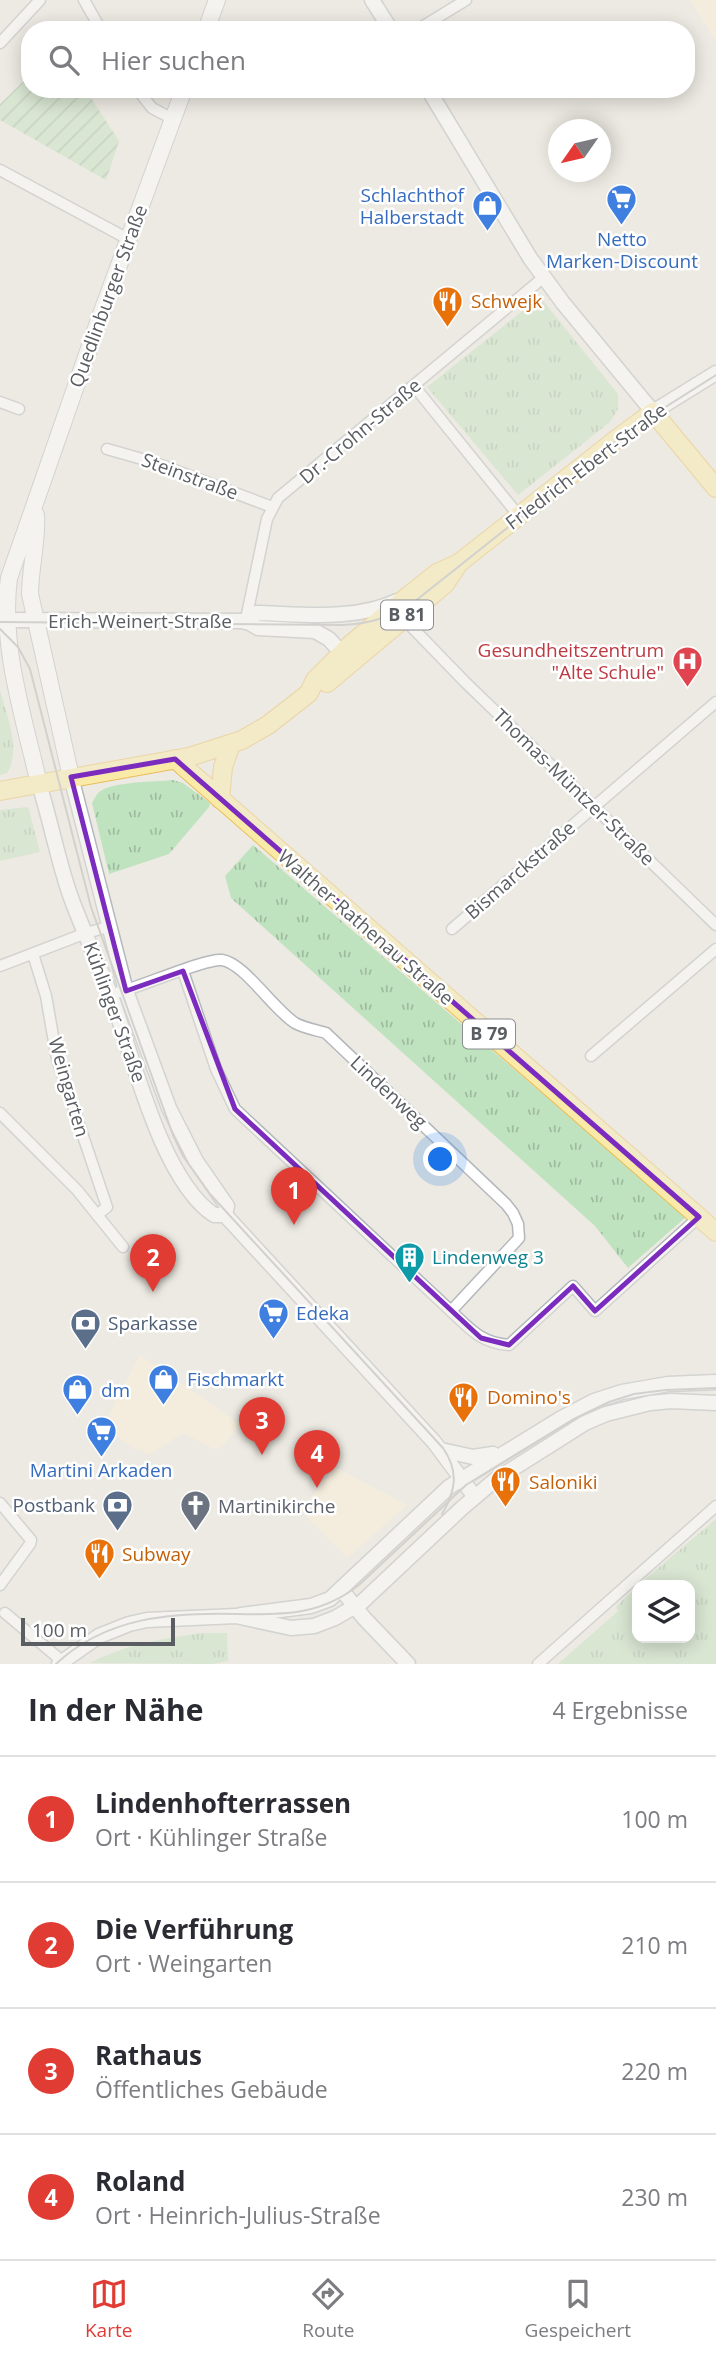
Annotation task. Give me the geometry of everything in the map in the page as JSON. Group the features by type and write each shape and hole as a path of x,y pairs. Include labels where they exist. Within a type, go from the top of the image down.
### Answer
{"main road":[{"path":"209,21 217,0"},
{"name":"Quedlinburger Straße","path":"39,784 2,620 9,578 128,239 181,98"},
{"path":"653,412 716,488"},
{"name":"Friedrich-Ebert-Straße","path":"39,784 176,760 232,744 268,725 309,693 315,680 403,618 445,584 459,564 653,412"},
{"name":"Quedlinburger Straße","path":"35,503 37,525 30,572 30,594 71,777"},
{"name":"Friedrich-Ebert-Straße","path":"346,658 408,596 437,573 459,564"},
{"path":"220,799 223,767 232,744"},
{"name":"Walther-Rathenau-Straße","path":"176,760 716,1232"},
{"name":"B 81","path":"0,791 39,784"}],"street":[{"path":"0,43 40,0"},
{"path":"84,0 96,21"},
{"path":"372,0 385,21"},
{"path":"432,21 466,0"},
{"path":"144,98 152,108 173,119"},
{"path":"434,98 544,277 653,412"},
{"path":"0,170 128,239"},
{"name":"Dr.-Crohn-Straße","path":"272,507 278,498 544,277"},
{"name":"Friedrich-Ebert-Straße","path":"653,412 716,373"},
{"path":"414,386 519,516"},
{"path":"0,402 19,409"},
{"name":"Steinstraße","path":"107,449 156,463 272,507"},
{"path":"245,624 272,507"},
{"name":"Erich-Weinert-Straße","path":"245,624 257,613 362,613 408,596"},
{"name":"Thomas-Müntzer-Straße","path":"403,618 465,682 716,925"},
{"name":"Erich-Weinert-Straße","path":"2,620 245,624 258,628 315,631 329,639 346,658"},
{"name":"Bismarckstraße","path":"452,929 716,702"},
{"name":"Kühlinger Straße","path":"71,777 108,927 127,991 169,1108 196,1161 227,1206 225,1215"},
{"name":"Kühlinger Straße","path":"39,784 69,891 110,995 168,1157 199,1202 214,1215 225,1215 441,1450 475,1497"},
{"path":"0,966 108,927"},
{"path":"591,1056 716,949"},
{"name":"Weingarten","path":"33,954 46,996 57,1059 107,1207 97,1215"},
{"name":"Lindenweg","path":"110,995 204,962 222,960 236,966 297,1024 326,1033 513,1213 518,1224 519,1238 451,1311"},
{"path":"183,971 216,1069 235,1109 451,1311 481,1338 493,1344 509,1345 573,1286 595,1311 699,1217"},
{"path":"0,1113 77,1190 124,1247"},
{"path":"2,1614 61,1663 88,1642 129,1624 172,1617 236,1616 311,1606 330,1599 461,1478 570,1413 608,1396 652,1386 716,1382"},
{"path":"236,1616 303,1628 335,1618 355,1607 495,1480 550,1444 606,1414 650,1403 716,1403"},
{"path":"441,1450 473,1457 508,1450"},
{"path":"0,1503 31,1540 0,1585"},
{"path":"538,1664 716,1506"},
{"path":"341,1589 408,1664"}],"highlighted area":[{"path":"175,759 699,1217 595,1311 573,1286 509,1345 481,1338 235,1109 183,971 126,991 71,777"}],"shaded area":[{"path":"690,0 716,0 716,41"},
{"name":"Fischmarkt","path":"140,1355 240,1424 224,1445 216,1450 183,1433 149,1455 140,1449 136,1450 103,1426"},
{"path":"335,1467 407,1505 347,1558 300,1510"}],"green space":[{"path":"21,84 21,98 91,98 119,141 106,180 0,120 0,104"},
{"path":"540,297 618,394 618,409 610,422 518,495 427,387"},
{"path":"0,690 11,732 13,753 7,773 0,775"},
{"path":"173,780 183,783 210,803 209,807 169,854 109,874 92,803 97,794 112,786"},
{"path":"28,807 40,852 0,861 0,810"},
{"path":"253,845 686,1217 628,1268 595,1226 231,898 225,876"},
{"path":"716,1519 716,1664 558,1664 618,1611 616,1607 632,1591 632,1643 695,1643 695,1580 644,1580"},
{"path":"202,1633 227,1633 228,1661 212,1664 90,1663 131,1647"}],"tram line":[{"path":"0,622 343,625 380,619 414,602 637,425 716,375"},
{"path":"0,629 18,647 30,669 91,907 173,1135 183,1156 210,1194 443,1448 452,1465 454,1481 442,1514"},
{"path":"56,1664 75,1648 96,1636 141,1621 189,1614 287,1613 332,1602 360,1584 466,1485 572,1420 609,1402 634,1394 716,1388"}],"place":[{"name":"Netto Marken-Discount","path":"622,227"},
{"name":"Schlachthof Halberstadt","path":"487,233"},
{"name":"Schwejk","path":"448,328"},
{"name":"Gesundheitszentrum \"Alte Schule\"","path":"687,688"},
{"name":"Lindenhofterrassen","path":"294,1225"},
{"name":"Lindenweg 3","path":"409,1284"},
{"name":"Die Verführung","path":"153,1292"},
{"name":"Edeka","path":"273,1340"},
{"name":"Sparkasse","path":"85,1350"},
{"name":"Fischmarkt","path":"164,1406"},
{"name":"dm","path":"78,1417"},
{"name":"Domino's","path":"464,1424"},
{"name":"Rathaus","path":"262,1455"},
{"name":"Martini Arkaden","path":"101,1458"},
{"name":"Roland","path":"317,1488"},
{"name":"Saloniki","path":"506,1509"},
{"name":"Postbank","path":"118,1532"},
{"name":"Martinikirche","path":"195,1533"},
{"name":"Subway","path":"99,1581"}]}
